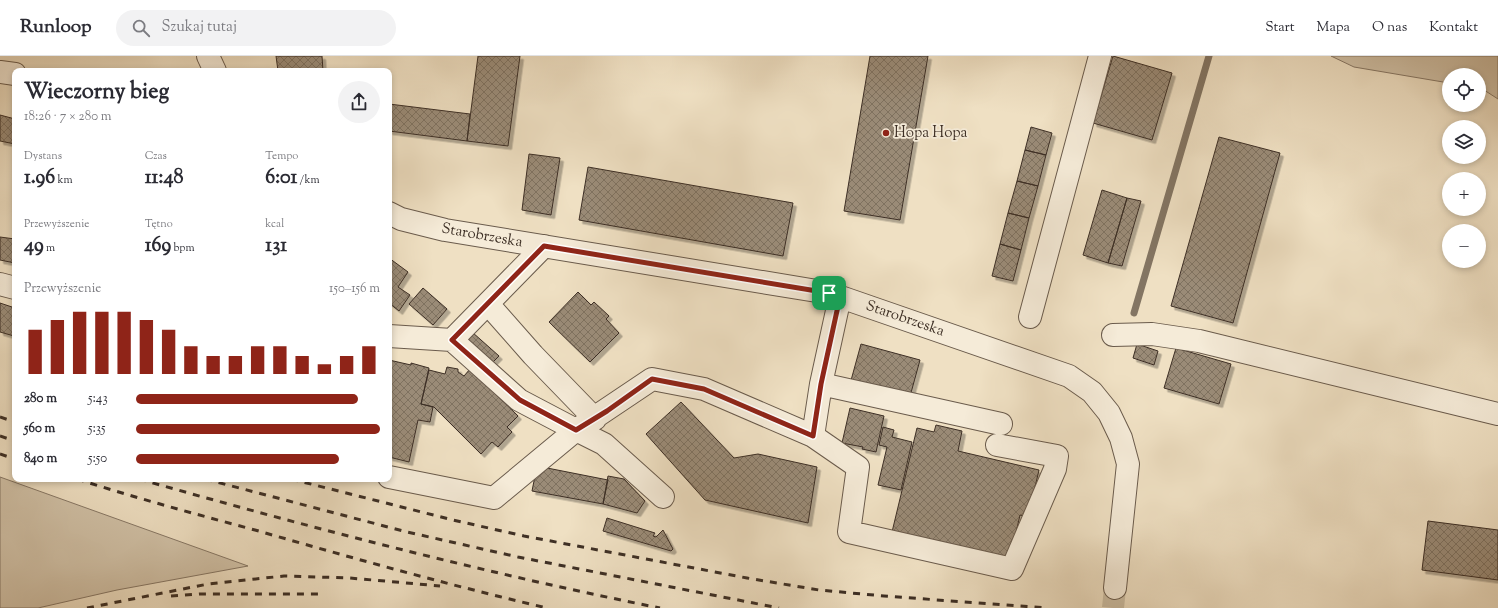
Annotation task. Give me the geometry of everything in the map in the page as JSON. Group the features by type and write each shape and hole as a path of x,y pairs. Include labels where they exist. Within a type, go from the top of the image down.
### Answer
{"street":[{"path":"208,56 214,68"},
{"path":"1030,317 1100,56"},
{"path":"0,72 12,74"},
{"name":"Starobrzeska","path":"392,214 401,219 445,230 829,293 1069,376 1092,392 1109,413 1121,438 1128,464 1115,588"},
{"path":"452,340 544,246"},
{"path":"0,284 12,287"},
{"path":"813,436 821,384 840,297"},
{"path":"488,304 533,355 595,419"},
{"path":"1113,335 1152,334 1199,341 1498,414"},
{"path":"392,336 452,340 520,400 604,444 664,497"},
{"path":"392,479 494,498 576,430 595,419 652,379 704,389 813,436 858,467 849,532 1012,569 1055,469 1057,456 999,435 821,384"}],"shaded area":[{"path":"1331,56 1498,56 1498,99 1486,91 1486,68 1442,68 1442,82 1354,67"},
{"path":"0,477 248,566 117,590 38,608 0,608"}],"building":[{"path":"276,56 322,56 323,68 278,68"},
{"path":"478,56 520,56 508,146 467,141"},
{"name":"Hopa Hopa","path":"870,56 928,56 900,220 844,211"},
{"path":"1113,56 1172,73 1152,140 1093,123"},
{"path":"392,104 470,114 467,141 392,131"},
{"path":"0,115 12,118 12,143 0,141"},
{"path":"1031,127 1052,133 1046,155 1025,150"},
{"path":"1219,137 1280,153 1233,323 1171,306"},
{"path":"1025,150 1046,155 1038,186 1017,181"},
{"path":"529,154 560,158 551,215 522,210"},
{"path":"588,167 793,203 783,256 579,220"},
{"path":"1017,181 1038,186 1029,218 1008,213"},
{"path":"1102,190 1127,198 1108,263 1083,255"},
{"path":"1127,198 1141,201 1122,266 1108,263"},
{"path":"1008,213 1029,218 1021,250 1000,244"},
{"path":"0,237 12,239 12,262 0,260"},
{"path":"1000,244 1021,250 1013,281 992,276"},
{"path":"392,260 408,272 398,287 410,295 399,311 392,305"},
{"path":"423,288 447,309 433,325 409,304"},
{"path":"578,292 591,305 594,302 609,316 606,319 619,333 590,362 549,322"},
{"path":"0,303 12,307 12,335 0,332"},
{"path":"472,332 499,356 488,367 461,344"},
{"path":"861,344 920,360 909,400 850,384"},
{"path":"1137,344 1158,351 1154,365 1133,358"},
{"path":"1176,348 1231,364 1219,404 1164,388"},
{"path":"392,361 411,365 411,363 429,368 421,404 433,407 430,422 418,420 409,462 392,458"},
{"path":"447,367 458,369 458,372 464,376 470,369 518,416 507,427 512,432 498,447 492,442 481,454 434,407 421,404 429,370 445,374"},
{"path":"681,402 734,458 758,454 817,467 808,523 705,500 646,434"},
{"path":"850,408 884,416 876,452 862,449 863,447 842,443"},
{"path":"936,425 962,431 958,451 1039,470 1028,517 1020,515 1010,559 892,532 917,428 934,432"},
{"path":"883,427 894,430 892,437 912,442 901,490 878,485 887,447 879,445"},
{"path":"537,466 608,480 603,504 532,491"},
{"path":"608,476 624,479 645,501 637,513 603,504"},
{"path":"607,518 655,533 653,536 656,537 663,530 673,549 671,551 603,531"},
{"path":"1428,521 1498,530 1498,580 1422,570"}],"waterway":[{"path":"1134,313 1209,56"}],"tunnel":[{"path":"1113,608 1115,588"}],"railway":[{"path":"0,417 12,421"},
{"path":"0,436 12,440"},
{"path":"0,454 12,458"},
{"path":"86,482 166,506 364,561 547,608"},
{"path":"150,482 398,549 529,580 660,608"},
{"path":"216,482 407,532 518,557 779,608"},
{"path":"303,482 453,520 524,536 747,578 819,590 1047,608"},
{"path":"87,608 208,584 284,576 350,578 440,586"},
{"path":"171,596 200,594 321,594"}],"place":[{"name":"Hopa Hopa","path":"886,133"}],"route":[{"path":"544,246 829,293 840,297 821,384 813,436 704,389 652,379 607,411 576,430 520,400 452,340 544,246"}]}
